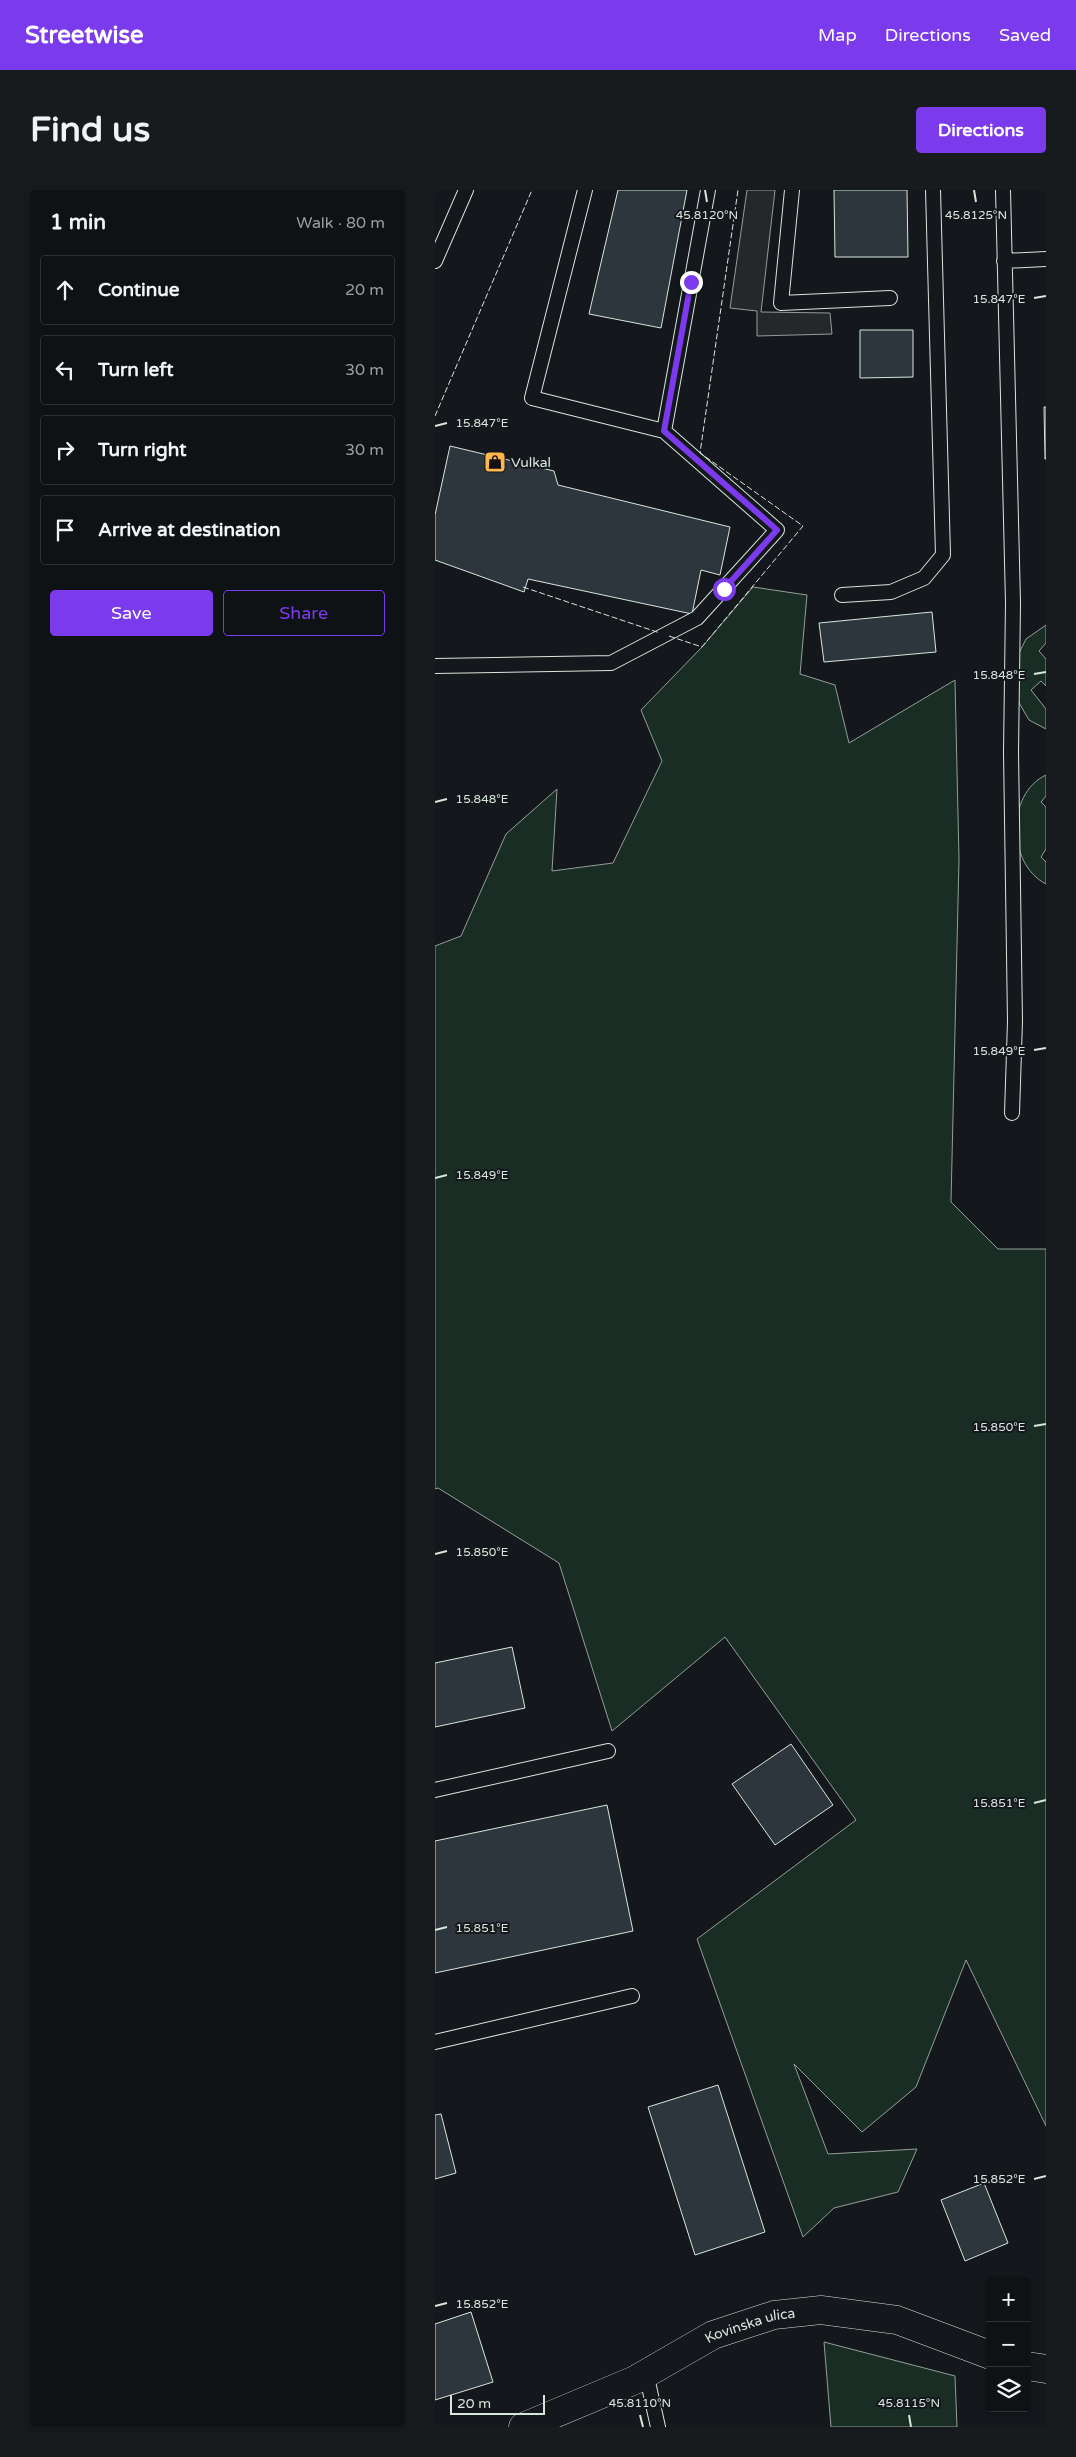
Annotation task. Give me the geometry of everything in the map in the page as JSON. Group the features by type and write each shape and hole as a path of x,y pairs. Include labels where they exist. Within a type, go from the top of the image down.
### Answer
{"street":[{"name":"Kovinska ulica","path":"523,2427 646,2373 713,2335 774,2315 821,2310 897,2320 986,2353"},
{"path":"1031,2367 1046,2369"}],"lane":[{"path":"435,261 466,190"},
{"path":"435,666 611,663 697,618 777,530 664,431 532,398 585,190"},
{"path":"664,431 708,190"},
{"path":"792,190 781,303 890,298"},
{"path":"842,595 891,592 924,578 943,555 933,190"},
{"path":"1003,190 1013,603 1011,752 1015,1021 1012,1113"},
{"path":"1004,261 1046,259"},
{"path":"435,1790 608,1751"},
{"path":"435,2042 631,1996"},
{"path":"646,2373 658,2427"}],"green space":[{"path":"753,587 807,595 800,674 835,685 849,743 955,680 959,859 951,1202 998,1249 1046,1249 1046,2126 966,1960 916,2087 862,2132 794,2064 828,2154 917,2149 898,2192 834,2208 803,2237 697,1939 856,1820 725,1637 612,1731 559,1563 438,1488 435,1489 435,946 461,936 506,834 557,789 552,871 613,863 662,761 641,710 702,647"},
{"path":"1046,625 1046,643 1039,651 1046,659 1046,686 1041,681 1031,690 1046,709 1046,729 1029,720 1018,701 1017,657 1026,639"},
{"path":"1046,775 1046,796 1041,802 1046,807 1046,849 1041,857 1046,862 1046,884 1033,874 1024,861 1018,846 1016,829 1018,813 1024,797 1033,784"},
{"path":"824,2342 955,2376 957,2427 831,2427"}],"shaded area":[{"path":"747,190 775,190 761,312 830,313 832,334 757,336 757,311 730,308"}],"building":[{"path":"618,190 687,190 661,328 589,314"},
{"path":"834,190 907,190 908,257 835,257"},
{"path":"860,330 913,330 913,377 860,378"},
{"path":"1044,407 1046,407 1046,459 1045,459"},
{"path":"450,446 554,471 558,485 730,527 720,575 701,570 692,614 528,579 524,592 435,560 435,515"},
{"path":"932,612 936,652 824,662 819,623"},
{"path":"512,1647 525,1708 435,1727 435,1663"},
{"path":"791,1744 833,1805 775,1845 732,1784"},
{"path":"607,1805 633,1931 435,1973 435,1841"},
{"path":"718,2085 765,2232 695,2255 648,2107"},
{"path":"441,2114 456,2173 435,2179 435,2115"},
{"path":"984,2183 1008,2243 965,2261 941,2200"},
{"path":"471,2312 493,2382 435,2400 435,2324"}],"fence":[{"path":"435,416 532,190"},
{"path":"669,636 702,647 803,526 700,453 738,190"},
{"path":"523,587 660,633"}],"place":[{"name":"Vulkal","path":"495,462"}],"route":[{"path":"691,282 664,431 777,530 724,589"}]}
